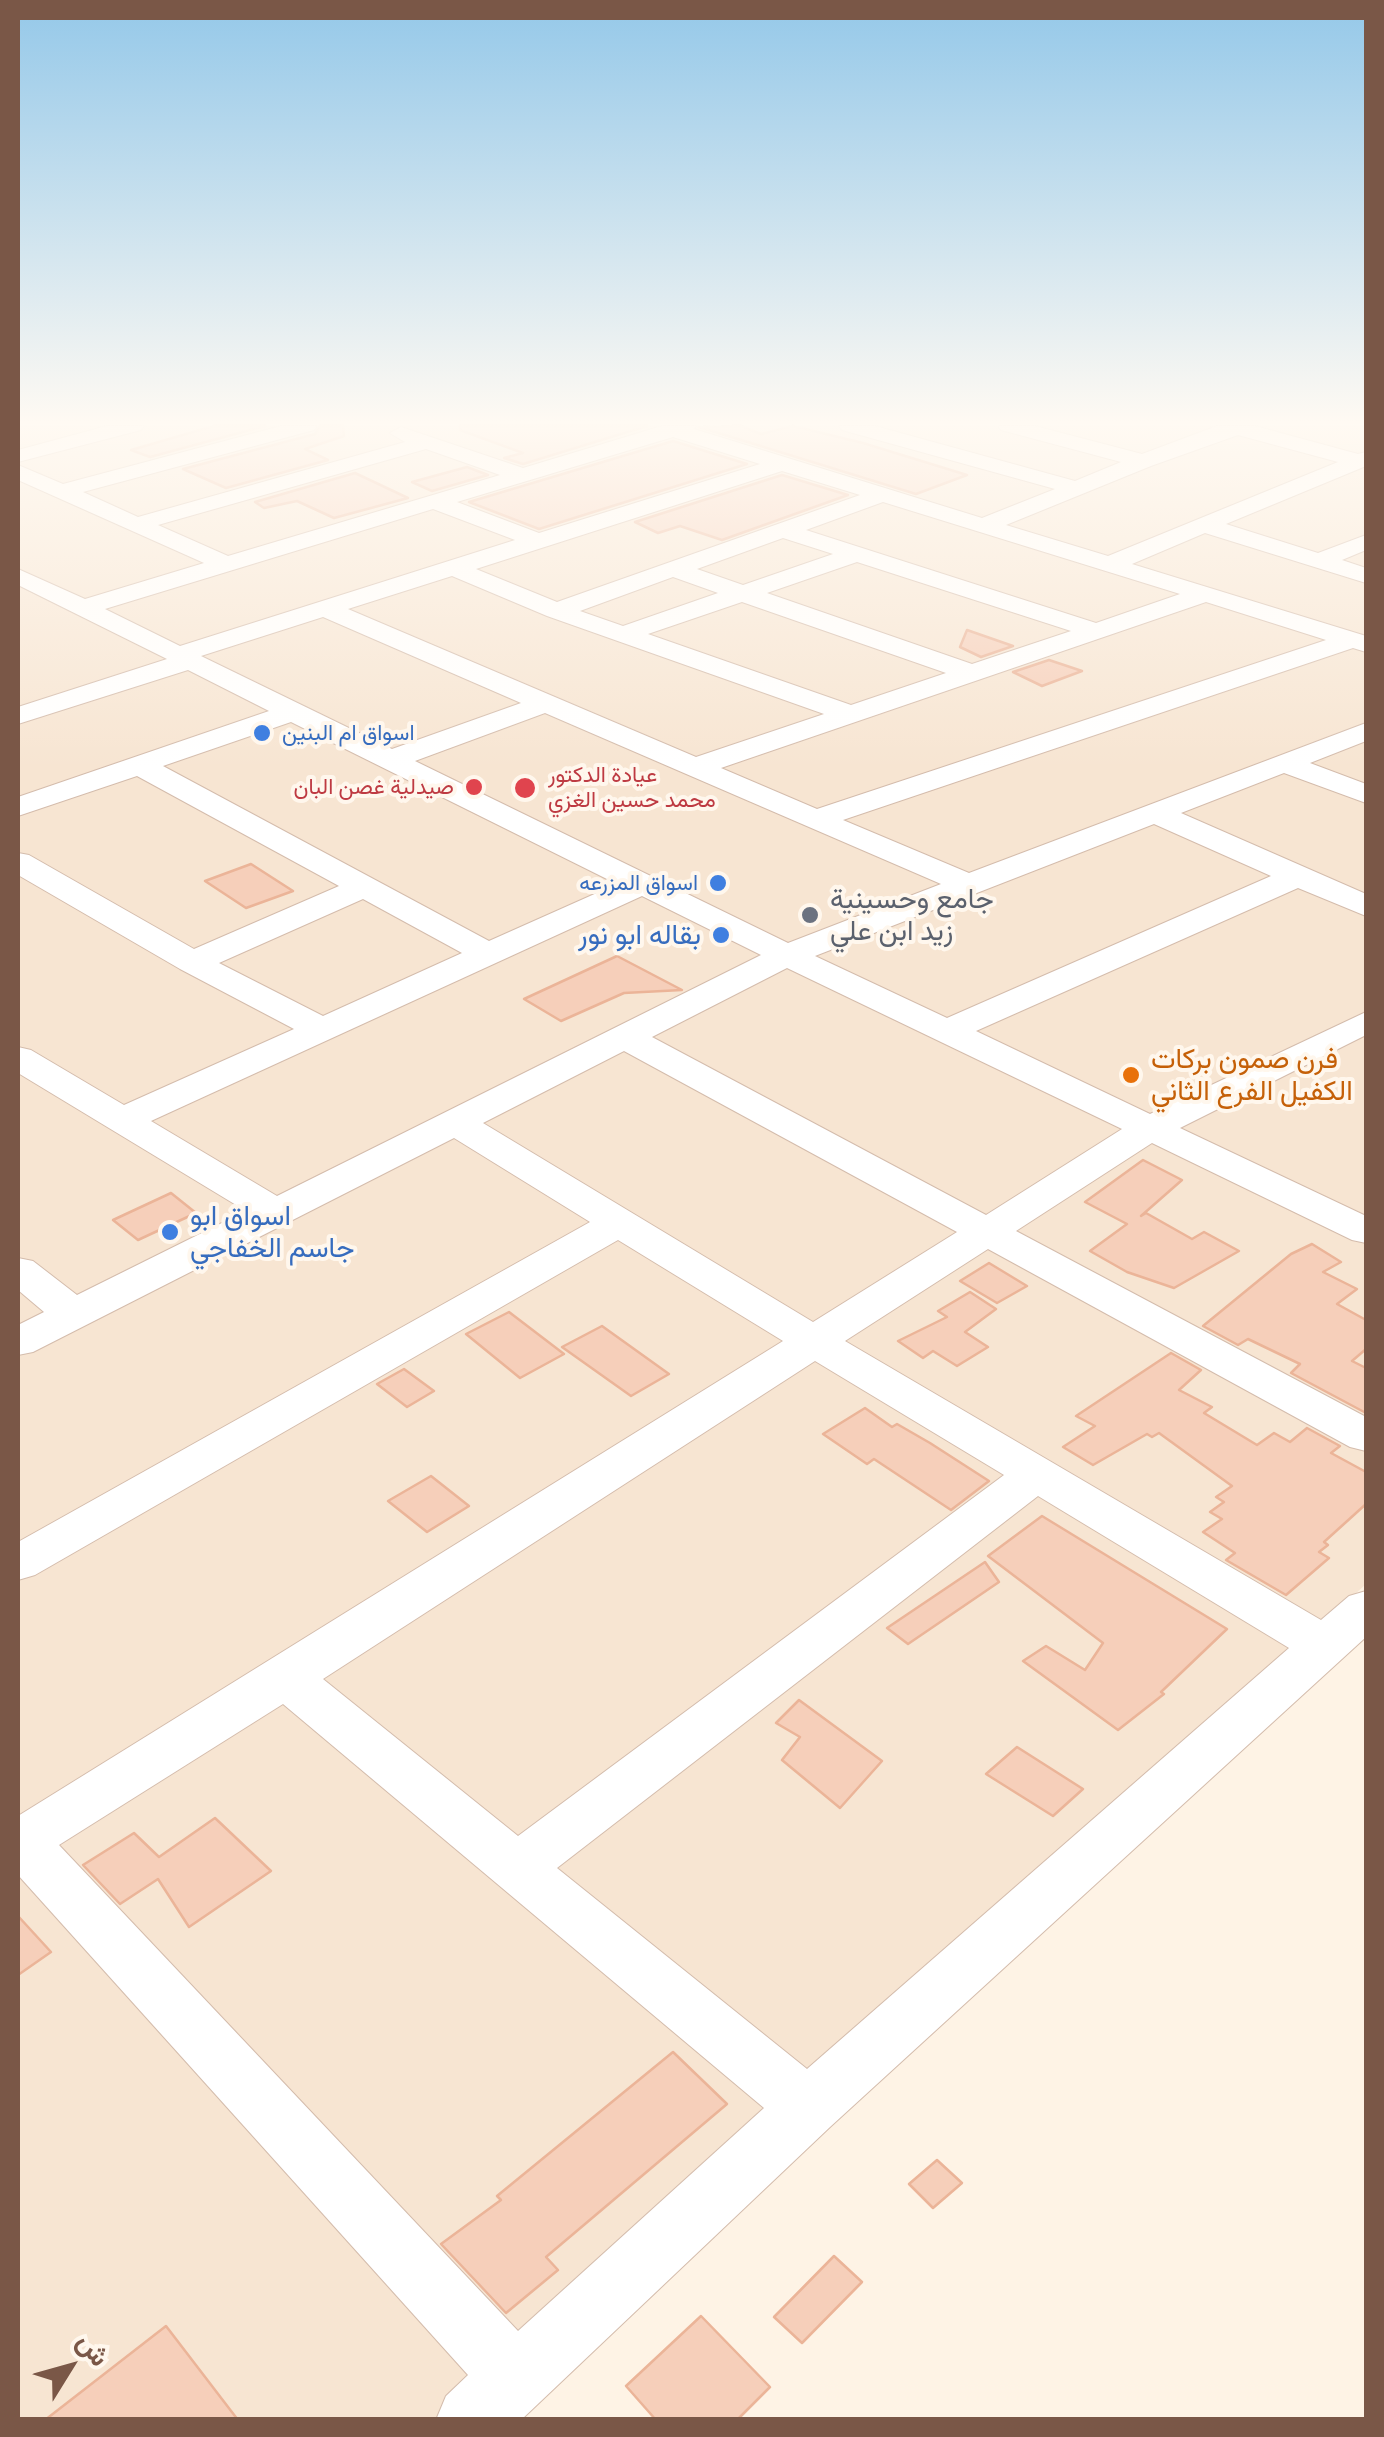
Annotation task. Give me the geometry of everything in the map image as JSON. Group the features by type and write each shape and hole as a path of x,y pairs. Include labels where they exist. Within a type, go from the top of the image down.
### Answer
{"street":[{"path":"173,540 226,564"},
{"path":"82,608 305,540"},
{"path":"22,711 542,540"},
{"path":"556,611 756,540"},
{"path":"813,540 1096,631"},
{"path":"1032,540 1359,642"},
{"path":"1110,564 1169,540"},
{"path":"1250,540 1366,576"},
{"path":"1320,562 1366,542"},
{"path":"623,634 857,554"},
{"path":"453,568 556,611 852,714"},
{"path":"673,569 972,674"},
{"path":"18,576 786,955 1366,1231"},
{"path":"695,767 1206,594"},
{"path":"326,609 969,885"},
{"path":"816,819 1359,642"},
{"path":"390,760 546,703"},
{"path":"18,807 292,712"},
{"path":"18,1342 786,955 1366,731"},
{"path":"1284,763 1366,794"},
{"path":"138,764 488,954"},
{"path":"1153,812 1366,906"},
{"path":"18,862 192,962 322,1030"},
{"path":"947,1031 1300,876"},
{"path":"125,1119 643,884"},
{"path":"192,962 364,887"},
{"path":"515,2378 19,1841 286,1677 1150,1128 1365,1024"},
{"path":"625,1036 1366,1436"},
{"path":"18,1058 276,1212"},
{"path":"455,1122 1035,1475 1347,1628 808,2107 470,2420"},
{"path":"18,1563 620,1222"},
{"path":"18,1270 74,1314"},
{"path":"515,1869 1035,1475"},
{"path":"286,1677 808,2107"}],"shaded area":[{"path":"18,540 1366,540 1366,1584 461,2419 18,2419"}],"building":[{"path":"967,630 1013,646 981,657 960,647"},
{"path":"1049,660 1082,671 1042,686 1013,672"},
{"path":"251,864 293,891 246,908 205,881"},
{"path":"617,956 682,990 624,993 561,1021 524,999"},
{"path":"1143,1160 1182,1180 1141,1216 1146,1213 1192,1239 1204,1232 1239,1251 1174,1288 1127,1272 1090,1251 1127,1224 1085,1202"},
{"path":"171,1193 196,1213 138,1240 113,1220"},
{"path":"1312,1244 1341,1262 1323,1272 1357,1289 1337,1304 1366,1320 1366,1349 1352,1361 1366,1368 1366,1413 1291,1373 1300,1364 1248,1339 1238,1345 1203,1326 1291,1254"},
{"path":"989,1263 1027,1286 997,1303 960,1281"},
{"path":"970,1292 996,1309 965,1332 988,1347 957,1366 933,1351 923,1358 898,1341 947,1317 938,1311"},
{"path":"509,1312 564,1354 520,1378 466,1334"},
{"path":"602,1326 669,1374 631,1396 562,1347"},
{"path":"1171,1353 1201,1370 1179,1390 1212,1407 1204,1413 1257,1445 1274,1433 1290,1442 1307,1428 1340,1446 1331,1453 1366,1472 1366,1504 1324,1542 1328,1545 1319,1552 1329,1558 1286,1595 1226,1560 1235,1553 1203,1532 1222,1519 1210,1512 1224,1502 1216,1497 1232,1486 1159,1433 1152,1437 1147,1434 1093,1465 1063,1447 1095,1426 1076,1416"},
{"path":"404,1369 434,1391 407,1407 377,1384"},
{"path":"865,1408 989,1481 951,1510 874,1459 867,1464 823,1434"},
{"path":"431,1476 469,1506 427,1532 388,1501"},
{"path":"1042,1516 1227,1629 1161,1692 1164,1694 1118,1730 1023,1661 1046,1646 1085,1670 1103,1643 988,1556"},
{"path":"985,1562 999,1582 908,1644 887,1628"},
{"path":"799,1700 882,1761 840,1808 782,1760 800,1737 776,1723"},
{"path":"1017,1747 1083,1789 1053,1816 986,1774"},
{"path":"215,1818 271,1871 189,1927 158,1879 120,1904 83,1865 134,1833 159,1857"},
{"path":"18,1916 51,1952 18,1975"},
{"path":"673,2052 727,2104 546,2257 558,2270 506,2313 441,2244 501,2200 497,2196"},
{"path":"937,2160 962,2183 933,2208 909,2184"},
{"path":"834,2256 862,2282 802,2343 774,2317"},
{"path":"701,2316 770,2387 737,2420 656,2420 626,2386"},
{"path":"166,2326 238,2420 45,2420"}],"place":[{"name":"اسواق ام البنين","path":"262,733"},
{"name":"صيدلية غصن البان","path":"474,787"},
{"name":"عيادة الدكتور محمد حسين الغزي","path":"525,788"},
{"name":"اسواق المزرعه","path":"718,883"},
{"name":"جامع وحسينية زيد ابن علي","path":"810,915"},
{"name":"بقاله ابو نور","path":"721,935"},
{"name":"فرن صمون بركات الكفيل الفرع الثاني","path":"1131,1075"},
{"name":"اسواق ابو جاسم الخفاجي","path":"170,1232"}]}
